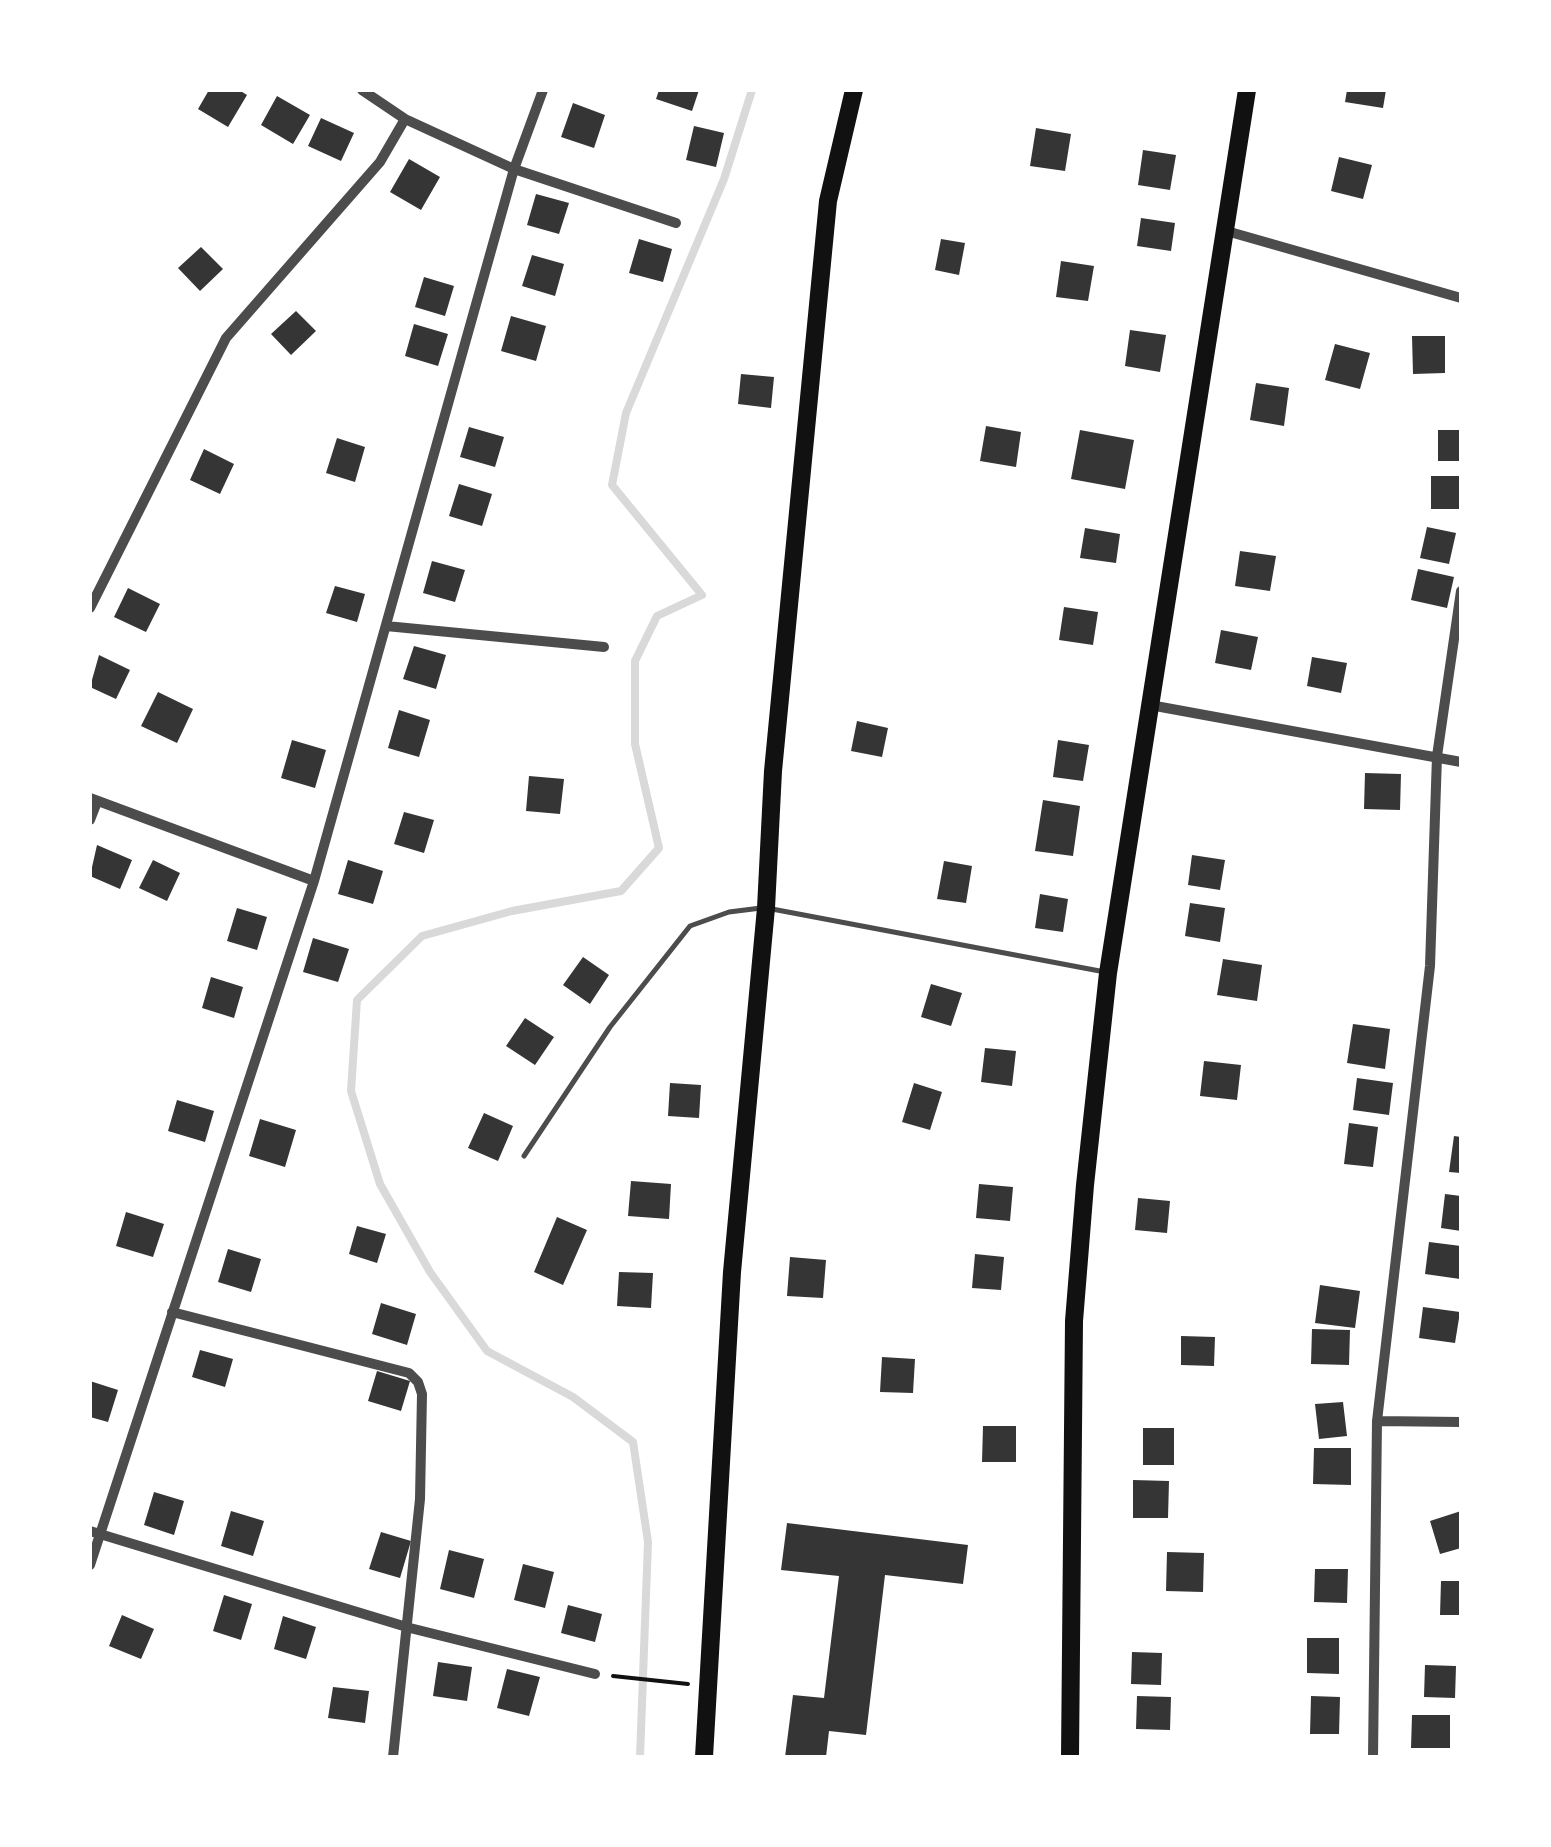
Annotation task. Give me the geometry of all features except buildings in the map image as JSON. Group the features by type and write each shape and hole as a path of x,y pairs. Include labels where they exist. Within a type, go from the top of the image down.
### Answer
{"main road":[{"path":"704,1757 732,1272 766,908 773,772 828,201 854,90"},
{"path":"1070,1757 1074,1321 1108,973 1247,90"}],"street":[{"path":"362,90 404,120 514,169 676,223"},
{"path":"90,1564 95,1532 314,882 514,169 543,90"},
{"path":"90,608 226,338 380,162 404,120"},
{"path":"1222,230 1461,298"},
{"path":"1372,1757 1376,1421 1430,966 1437,756 1461,591"},
{"path":"386,626 604,648"},
{"path":"1150,705 1461,762"},
{"path":"90,820 94,800 314,882"},
{"path":"172,1312 410,1373 418,1382 422,1394 420,1499 410,1628 393,1757"},
{"path":"1376,1421 1461,1422"},
{"path":"95,1532 410,1628 595,1674"}],"lane":[{"path":"524,1156 610,1027 690,926 729,912 766,908 1108,973"}],"path":[{"path":"595,1674 708,1686"}],"waterway":[{"path":"640,1757 648,1542 633,1442 573,1397 487,1351 430,1272 380,1184 351,1091 357,1000 422,936 512,911 621,891 659,848 635,744 635,661 657,616 702,595 612,485 626,413 724,179 752,90"}]}
